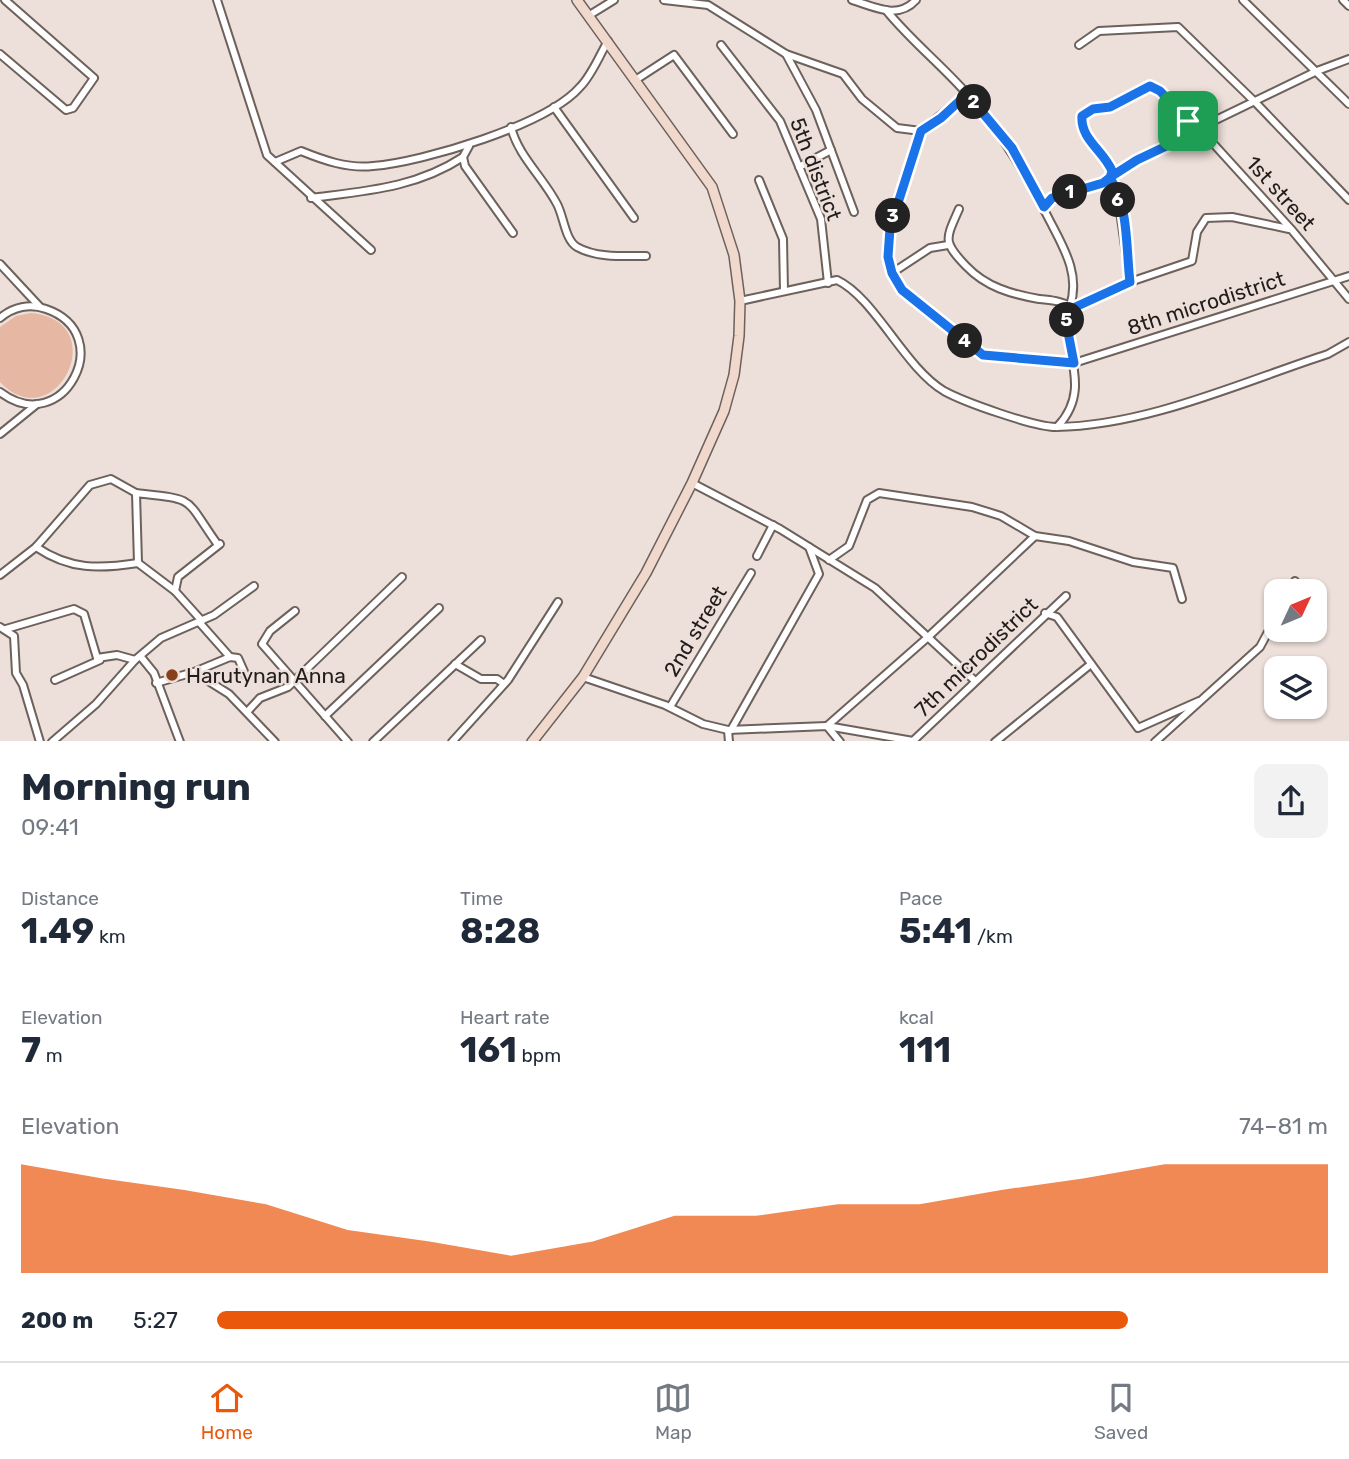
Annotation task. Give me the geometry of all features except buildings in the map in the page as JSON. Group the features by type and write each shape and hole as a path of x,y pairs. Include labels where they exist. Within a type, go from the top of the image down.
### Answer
{"main road":[{"path":"532,741 583,677 646,573 692,483 720,422 734,375 740,301 734,255 712,187 637,79 577,0"}],"street":[{"path":"0,54 66,110 74,108 94,78 5,0"},
{"path":"217,0 262,144 275,162 311,198 371,250"},
{"path":"589,16 614,0"},
{"path":"664,0 708,5 786,54 843,74 862,99 897,128 921,131"},
{"path":"852,0 886,10 904,10 916,0"},
{"path":"1243,0 1349,104"},
{"path":"1343,0 1349,6"},
{"path":"886,10 909,38 967,94 1012,148 1071,264 1073,294 1066,322 1074,363 1073,397 1067,414 1057,427"},
{"path":"1079,45 1099,31 1178,27 1349,200"},
{"path":"275,162 301,151 329,162 372,167 469,146 554,107 580,88 608,41"},
{"name":"5th district","path":"720,45 780,121 821,219 828,283"},
{"path":"786,54 816,110 854,212"},
{"path":"637,79 674,55 733,134"},
{"path":"1044,207 1052,198 1111,177 1148,153 1256,103 1317,71 1349,60"},
{"name":"1st street","path":"1111,177 1105,157 1084,134 1081,119 1087,111 1110,107 1152,86 1200,130 1291,229 1349,299"},
{"path":"967,94 941,118 921,131 890,228 888,257 892,273 902,290 983,355 1074,363"},
{"path":"554,107 634,218"},
{"path":"511,127 515,144 547,184 565,219 569,240 577,247 593,253 646,256"},
{"path":"311,198 375,192 417,181 442,171 463,158 469,146"},
{"path":"799,167 831,150"},
{"path":"463,158 475,180 513,233"},
{"path":"1111,177 1124,230 1130,282"},
{"path":"759,180 783,239 785,291"},
{"path":"959,209 946,240 981,281 1007,291 1071,307 1130,282 1192,261 1197,232 1206,218 1232,217 1291,229"},
{"path":"892,273 930,248 948,244"},
{"path":"0,264 40,307"},
{"name":"8th microdistrict","path":"1074,363 1349,275"},
{"path":"740,301 838,280 851,287 917,366 943,390 1009,415 1057,427 1135,418 1328,354 1349,342"},
{"path":"0,317 17,308 40,307 55,312 68,321 81,349 77,372 65,392 52,400 22,404 0,393"},
{"path":"0,434 37,404"},
{"path":"0,575 36,547 90,485 111,479 136,493 167,494 185,499 200,514 220,544 178,577 175,592"},
{"path":"692,483 773,525 876,588 974,680"},
{"path":"136,493 138,563"},
{"path":"829,560 849,546 867,500 879,493 972,507 1001,516 1035,536 1069,541 1133,562 1173,568 1182,599"},
{"path":"757,556 773,525"},
{"path":"839,741 827,726 927,638 1035,536"},
{"path":"36,547 49,555 93,569 138,563 175,592 230,657"},
{"path":"729,741 730,730 819,574 809,547"},
{"name":"2nd street","path":"670,707 751,573"},
{"path":"247,712 260,698 288,687 402,577"},
{"path":"52,741 96,704 148,648 162,638 201,622 254,586"},
{"name":"7th microdistrict","path":"583,677 670,707 703,724 730,730 827,726 913,741 965,695 974,680 1066,596"},
{"path":"452,741 504,684 558,602"},
{"path":"325,716 439,608"},
{"path":"3,628 74,609 84,614 100,660"},
{"path":"295,611 270,631 262,645 348,741"},
{"path":"1045,613 1057,617 1138,728 1199,701"},
{"path":"3,628 14,636 15,665 40,741"},
{"path":"373,741 481,640"},
{"path":"1155,741 1260,647 1264,640"},
{"path":"55,680 117,655 138,659 154,673 180,741"},
{"path":"156,683 194,672 230,657 238,658 246,676"},
{"path":"455,664 481,679 497,679 504,684"},
{"path":"995,741 1091,664"},
{"path":"194,672 229,694 275,741"}],"shaded area":[{"path":"31,313 56,321 69,335 73,354 68,372 56,388 40,397 21,396 0,382 0,327 16,316"}],"place":[{"name":"Harutynan Anna","path":"172,675"}],"route":[{"path":"1188,121 1160,91 1150,86 1110,107 1093,109 1082,116 1084,134 1104,155 1112,171 1112,176 1110,178 1116,189 1127,243 1130,282 1071,309 1068,313 1066,322 1074,363 983,355 902,290 897,283 888,257 890,228 921,131 941,118 967,94 1012,148 1044,207 1052,198 1103,183 1112,176 1137,160 1200,130 1188,121"}]}
